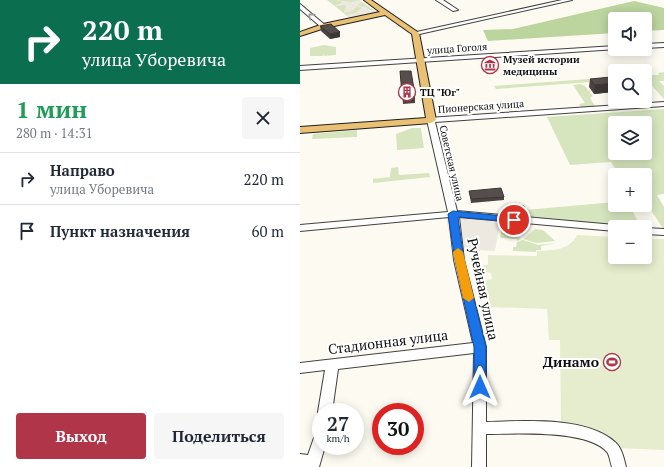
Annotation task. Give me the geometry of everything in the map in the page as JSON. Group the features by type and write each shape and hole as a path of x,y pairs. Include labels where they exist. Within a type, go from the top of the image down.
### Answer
{"main road":[{"path":"367,0 415,33"},
{"path":"300,34 323,26 386,12"},
{"name":"Советская улица","path":"415,33 431,120"},
{"name":"Пионерская улица","path":"300,130 431,120"}],"street":[{"path":"439,0 455,10"},
{"path":"415,33 569,0"},
{"path":"300,6 323,26"},
{"path":"652,46 664,45"},
{"name":"улица Гоголя","path":"300,68 608,48"},
{"name":"Пионерская улица","path":"431,120 664,104"},
{"name":"Советская улица","path":"431,120 453,214"},
{"path":"300,228 453,214 608,227"},
{"name":"Ручейная улица","path":"453,214 460,260 480,347 479,467"},
{"path":"652,231 664,232"},
{"name":"Стадионная улица","path":"300,368 480,347"},
{"path":"326,403 333,363"},
{"path":"480,428 566,430 586,434 610,446 616,453 619,467"}],"green space":[{"path":"327,0 359,0 377,12 350,18"},
{"path":"634,1 664,8 664,30 652,31 652,12 608,12 608,33 488,41 483,30 513,29"},
{"path":"324,45 336,47 336,55 324,56 324,54 323,56 310,56 310,48"},
{"path":"664,72 664,81 659,81 664,86 664,99 652,86 652,75 659,75 658,73"},
{"path":"602,78 605,81 496,89 494,86"},
{"path":"580,84 585,86 593,96 590,98 595,106 581,107 579,104 585,103 573,85"},
{"path":"664,109 664,194 657,195 664,207 664,230 652,212 652,168 615,168 611,162 570,165 547,117"},
{"path":"412,128 421,128 424,148 397,150 396,134"},
{"path":"357,130 357,137 312,139 313,134"},
{"path":"398,167 399,175 429,173 430,177 373,183 373,179 390,177 391,168"},
{"path":"608,203 608,212 633,212 637,220 608,220 608,226 524,220 525,210"},
{"path":"502,226 514,227 517,236 521,239 517,241 517,239 500,238"},
{"path":"535,229 543,230 555,241 536,243 523,239"},
{"name":"Динамо","path":"577,235 608,237 608,264 652,264 652,239 664,239 664,450 619,448 561,426 560,340 549,340 547,309 491,307 484,280 492,279 491,273 483,272 483,265 488,265 488,255 537,256 537,251 560,249 570,244"},
{"path":"523,240 538,245 557,243 541,246 541,250 536,250 536,252 513,251 513,247 516,247 517,242"}],"shaded area":[{"path":"335,0 352,2 359,0 362,2 358,5 363,7 367,5 366,8 377,12 350,18 346,15 355,13 359,14 356,12 362,8 357,6 352,11 344,13 346,5 334,6 343,2"},
{"path":"450,211 501,216 495,251 452,249 445,212"}],"building":[{"path":"331,24 340,32 330,34 320,26"},
{"path":"400,71 411,71 415,95 402,95"},
{"path":"608,77 608,84 595,85 590,79"},
{"path":"501,188 504,197 471,199 469,191"},
{"path":"517,206 524,206 524,212 517,211"}],"slow traffic":[{"path":"458,252 469,298"}],"place":[{"name":"Музей истории медицины","path":"490,65"},
{"name":"ТЦ \"Юг\"","path":"407,92"},
{"name":"Динамо","path":"612,362"}],"route":[{"path":"480,387 480,347 460,260 453,214 514,220"}]}
